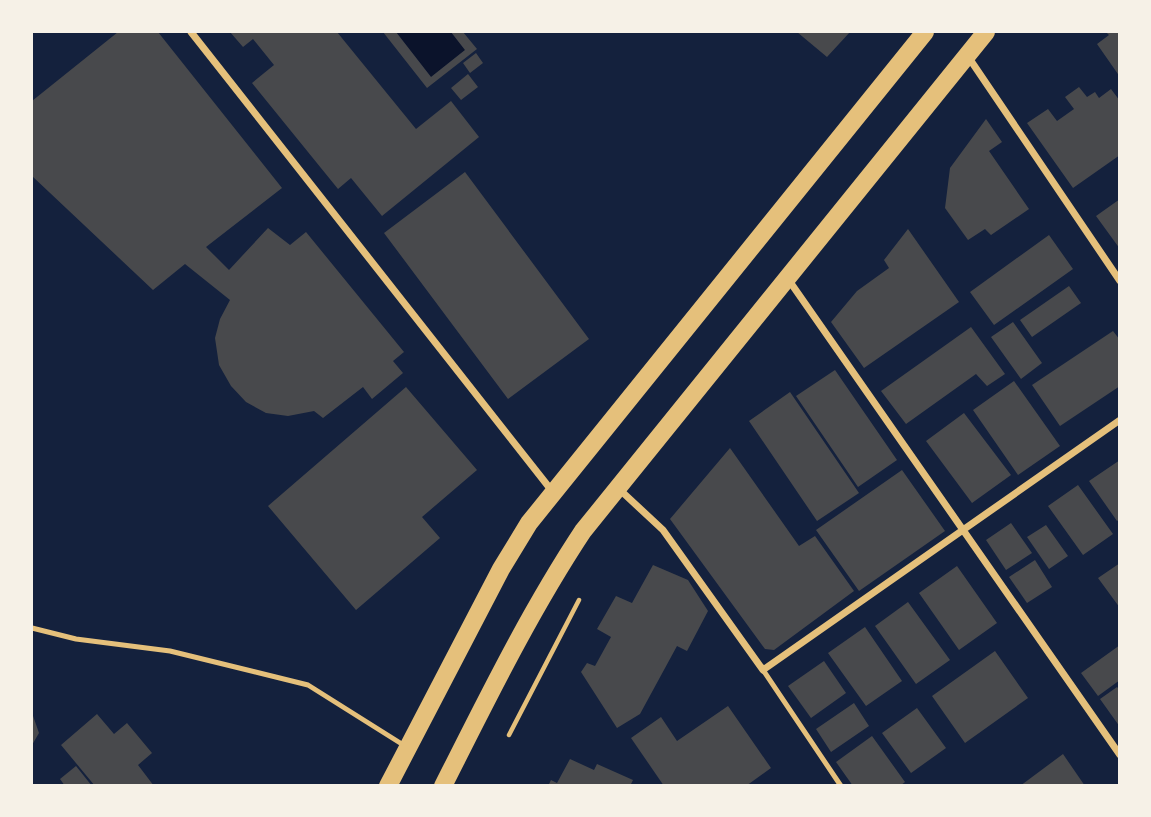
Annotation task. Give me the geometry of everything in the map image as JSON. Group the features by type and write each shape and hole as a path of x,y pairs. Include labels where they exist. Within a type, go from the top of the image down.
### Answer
{"main road":[{"path":"388,786 500,569 552,491 925,32"},
{"path":"443,786 554,574 583,531 986,32"}],"street":[{"path":"191,32 552,491"},
{"path":"967,55 1119,281"},
{"path":"788,279 1119,755"},
{"path":"618,488 663,530 763,670 1119,419"}],"lane":[{"path":"32,628 76,639 170,651 308,685 408,747"},
{"path":"763,670 841,786"}],"path":[{"path":"509,735 579,600"}],"water":[{"path":"396,32 451,32 465,50 431,77"}],"building":[{"path":"118,32 158,32 282,188 206,247 229,270 268,228 290,245 306,232 404,352 393,361 403,373 372,399 363,387 323,418 314,411 288,416 266,413 246,402 231,386 219,365 215,338 220,319 230,300 185,264 153,290 32,176 32,101"},
{"path":"230,32 337,32 416,129 451,101 479,137 382,216 351,178 338,189 252,83 274,65 253,39 243,47"},
{"path":"383,32 396,32 431,77 465,50 451,32 463,32 477,49 427,88"},
{"path":"797,32 850,32 827,57"},
{"path":"1106,32 1120,32 1120,77 1097,44 1109,35"},
{"path":"476,53 483,63 470,73 463,63"},
{"path":"468,74 478,87 461,100 451,88"},
{"path":"1079,87 1087,97 1095,92 1099,98 1111,89 1120,101 1120,155 1073,188 1027,123 1048,109 1057,121 1074,109 1065,97"},
{"path":"986,119 1002,142 989,151 1029,209 991,235 985,229 968,240 945,208 950,168"},
{"path":"465,172 589,339 508,399 384,233"},
{"path":"1120,199 1120,249 1096,216"},
{"path":"908,229 959,302 864,368 831,322 857,291 889,268 884,260"},
{"path":"1049,235 1073,269 994,325 970,292"},
{"path":"1069,286 1081,303 1032,337 1020,320"},
{"path":"1013,322 1042,363 1021,379 991,337"},
{"path":"971,327 1005,374 987,386 976,374 906,424 881,391"},
{"path":"1113,331 1120,340 1120,386 1060,426 1032,385"},
{"path":"835,370 897,460 858,487 796,396"},
{"path":"1014,381 1060,446 1018,475 973,410"},
{"path":"406,387 477,470 422,517 440,538 356,610 268,506"},
{"path":"790,392 859,493 817,521 749,421"},
{"path":"964,413 1011,475 972,503 926,441"},
{"path":"730,448 799,546 815,536 854,591 774,650 765,649 670,519"},
{"path":"1120,460 1120,519 1117,521 1089,481"},
{"path":"902,470 945,531 859,591 816,530"},
{"path":"1078,485 1113,534 1083,555 1048,506"},
{"path":"1011,523 1032,553 1006,570 986,540"},
{"path":"1046,525 1068,556 1049,569 1027,537"},
{"path":"1035,560 1052,587 1027,603 1009,577"},
{"path":"1120,563 1120,608 1098,578"},
{"path":"653,565 688,580 708,611 687,651 677,646 640,714 617,728 581,672 587,663 595,666 611,637 597,629 616,596 632,603"},
{"path":"957,566 997,623 959,650 919,593"},
{"path":"908,602 950,660 916,684 875,626"},
{"path":"865,627 902,681 866,706 828,653"},
{"path":"1120,645 1120,680 1098,696 1081,673"},
{"path":"995,651 1028,698 965,743 932,696"},
{"path":"824,661 846,693 811,718 788,686"},
{"path":"1117,687 1120,690 1120,727 1100,699"},
{"path":"854,703 869,726 831,752 816,729"},
{"path":"728,706 771,768 746,786 664,786 631,738 661,717 677,741"},
{"path":"917,708 946,748 911,773 882,733"},
{"path":"32,713 39,733 32,745"},
{"path":"97,714 114,734 127,723 152,753 138,765 154,786 95,786 61,745"},
{"path":"872,736 905,782 900,786 853,786 836,762"},
{"path":"1063,754 1085,786 1020,786"},
{"path":"570,759 594,770 597,764 633,780 630,786 548,786 551,780 557,783"},
{"path":"76,766 92,786 65,786 60,779"}]}
